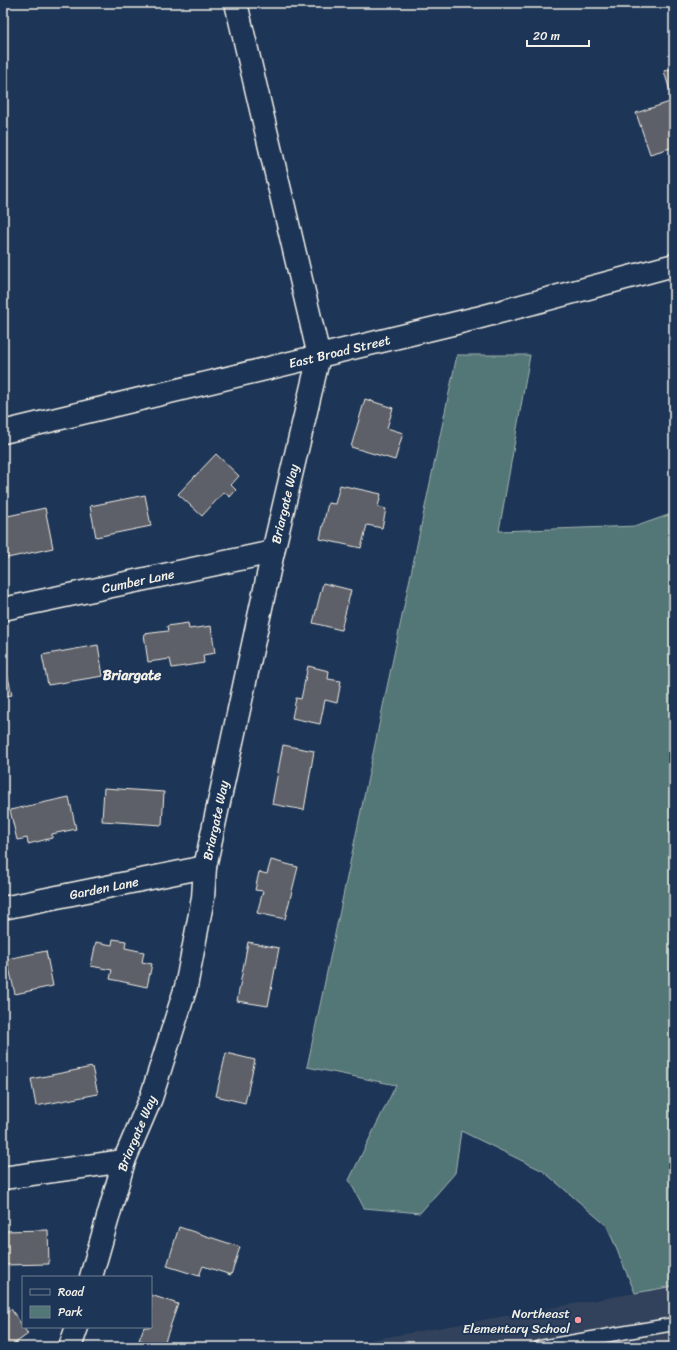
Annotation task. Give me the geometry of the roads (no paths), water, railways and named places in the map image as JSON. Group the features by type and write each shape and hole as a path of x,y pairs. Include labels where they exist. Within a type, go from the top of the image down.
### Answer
{"street":[{"path":"236,3 320,356"},
{"name":"East Broad Street","path":"3,432 477,318 674,265"},
{"name":"Briargate Way","path":"91,1276 124,1161 151,1098 186,987 203,898 205,867 273,552 320,356"},
{"name":"Cumber Lane","path":"3,609 273,552"},
{"name":"Garden Lane","path":"3,908 205,867"},
{"path":"3,1178 124,1161"},
{"path":"70,1347 77,1328"}],"lane":[{"path":"540,1347 674,1324"}],"place":[{"name":"Northeast Elementary School","path":"578,1320"}],"district":[{"name":"Briargate","path":"132,675"}]}
